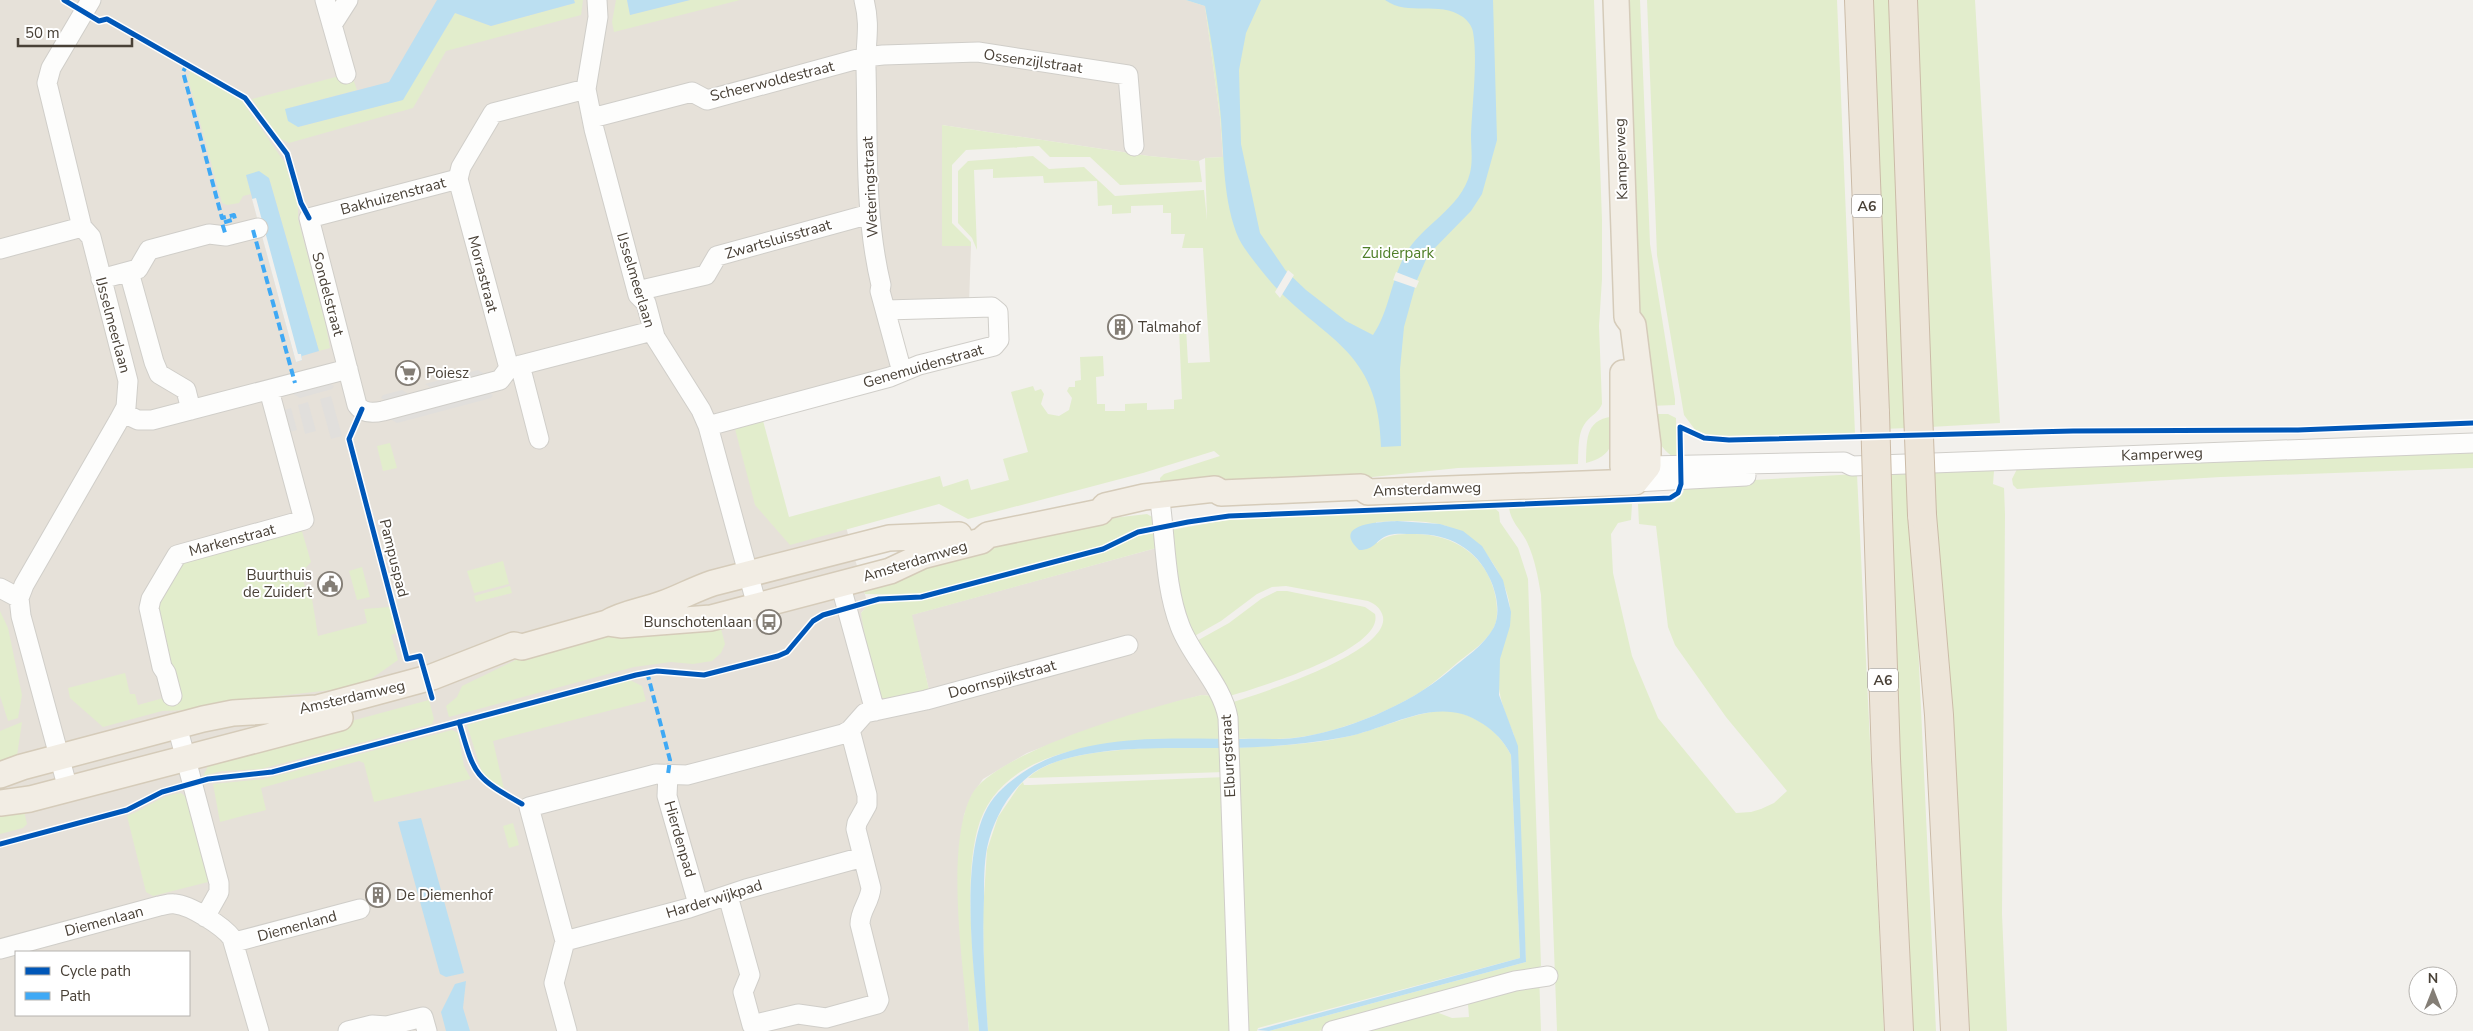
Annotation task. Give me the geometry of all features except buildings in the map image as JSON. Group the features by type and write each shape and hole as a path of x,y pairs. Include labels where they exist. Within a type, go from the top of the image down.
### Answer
{"highway":[{"name":"A6","path":"1859,0 1875,412 1886,769 1899,1031"},
{"path":"1903,0 1922,515 1939,715 1955,1031"}],"main road":[{"name":"Kamperweg","path":"1616,0 1627,317 1633,325 1648,445 1636,471"},
{"name":"Amsterdamweg","path":"607,623 621,624 711,618 890,571 922,556 981,541 988,536 1100,512 1107,515 1160,501 1216,498 1221,493 1361,487 1368,492 1636,471"},
{"name":"Amsterdamweg","path":"0,775 59,757 233,713 317,708 432,677 514,645 522,647 607,623 619,616 665,603 691,590 748,573 832,552 897,537 950,536 980,532 988,536"},
{"path":"832,552 840,583"},
{"name":"Amsterdamweg","path":"0,803 24,801 417,698 445,688 517,654 522,647"}],"street":[{"name":"IJsselmeerlaan","path":"19,598 27,580 123,413 127,401 128,381 90,238 82,227 47,81 51,68 91,0"},
{"path":"325,0 346,74"},
{"path":"332,25 348,0"},
{"name":"IJsselmeerlaan","path":"598,0 598,17 586,89 592,118 638,291 646,303 652,331 701,410 708,426 748,573"},
{"name":"Weteringstraat","path":"864,0 869,25 865,57 871,236 886,310 902,372"},
{"name":"Ossenzijlstraat","path":"865,57 978,52 1128,74 1134,146"},
{"name":"Scheerwoldestraat","path":"592,118 692,92 707,100 865,57"},
{"name":"Bakhuizenstraat","path":"309,218 458,179 461,167 493,113 586,89"},
{"name":"Morrastraat","path":"458,179 514,366"},
{"name":"Zwartsluisstraat","path":"638,291 706,275 717,256 870,214"},
{"name":"Sondelstraat","path":"309,218 359,408 376,413 500,380 514,366 652,331"},
{"path":"0,249 82,227"},
{"path":"101,279 138,269 149,250 209,234 226,236 258,228"},
{"name":"IJsselmeerlaan","path":"129,272 159,374 186,390 191,410"},
{"name":"Genemuidenstraat","path":"708,426 902,372 919,365 994,346 999,340 998,312 992,307 886,310"},
{"path":"514,366 540,439"},
{"path":"123,413 145,421 348,369"},
{"name":"Markenstraat","path":"172,696 166,673 162,667 149,608 151,599 177,555 304,520 269,390"},
{"name":"Kamperweg","path":"1636,471 1844,462 1852,466 2473,443"},
{"name":"Elburgstraat","path":"1160,501 1174,608 1187,643 1224,702 1228,718 1239,1031"},
{"path":"748,573 757,606"},
{"path":"566,1031 554,983 566,941 526,805 649,775 687,775 843,734 850,730 865,713 875,710 840,583"},
{"path":"0,588 19,598 21,616 68,789"},
{"name":"Doornspijkstraat","path":"875,710 926,700 1128,645"},
{"path":"177,726 220,886 218,894 205,917"},
{"path":"728,896 750,975 743,992 751,1028 798,1014 826,1018 877,1004 880,1000 860,924 861,915 870,897 871,888 856,826 868,798 850,730"},
{"name":"Hierdenpad","path":"668,774 667,796 698,904"},
{"name":"Harderwijkpad","path":"566,941 690,908 746,889 863,857"},
{"name":"Diemenlaan","path":"0,949 172,904 189,908 205,917 224,929 235,942"},
{"name":"Diemenland","path":"235,942 360,909"},
{"path":"235,942 259,1031"},
{"path":"1332,1031 1462,1004 1520,980 1548,976"},
{"path":"348,1031 372,1025 387,1026 423,1017 426,1031"}],"shaded area":[{"path":"0,0 1186,0 1205,6 1220,117 1223,157 1205,158 1199,161 1149,156 942,125 942,246 971,246 969,304 888,318 906,380 734,425 790,544 846,527 868,605 861,613 929,690 911,615 1160,547 1174,578 1213,696 1202,695 1176,702 1096,727 1027,753 983,779 972,795 964,815 958,894 969,1031 413,1031 407,1026 387,1031 0,1031"},
{"path":"478,370 490,377 435,390 425,384"},
{"path":"327,382 334,386 332,389 300,398 288,391"},
{"path":"402,390 413,397 388,402 381,398 383,395"},
{"path":"487,392 493,395 491,398 397,423 387,417"},
{"path":"331,396 342,436 331,439 320,399"},
{"path":"308,402 316,431 305,434 298,405"},
{"path":"291,408 297,430 286,433 280,411"}],"green space":[{"path":"574,0 583,0 581,15 446,51 413,108 289,143 279,138 252,99 351,73 357,90 285,109 298,127 402,100 455,13 491,26 575,3"},
{"path":"616,0 627,0 630,15 690,0 740,0 614,32 612,22"},
{"name":"Zuiderpark","path":"1186,0 1594,0 1602,220 1602,279 1599,326 1602,404 1586,422 1581,431 1578,464 1458,468 1363,478 1161,489 1160,478 1164,474 1220,456 1214,451 1143,473 968,519 939,504 790,545 755,505 734,425 762,417 789,517 940,476 943,487 968,479 971,490 1009,480 1003,459 1028,452 1011,392 1033,386 1035,391 1041,389 1044,394 1041,404 1048,414 1059,416 1069,410 1072,398 1067,391 1069,387 1075,387 1075,381 1081,380 1080,357 1103,356 1104,376 1096,377 1097,404 1105,404 1105,411 1125,411 1125,404 1147,403 1147,410 1174,409 1174,400 1182,399 1179,328 1186,328 1188,363 1210,362 1203,248 1182,248 1185,234 1171,234 1171,213 1163,213 1163,205 1131,206 1131,213 1112,214 1112,205 1098,206 1097,181 1044,183 1043,176 993,178 993,169 974,170 977,250 972,238 958,223 958,171 968,161 1033,156 1049,169 1084,167 1115,196 1204,190 1207,220 1205,158 1223,157 1220,117 1205,6"},
{"path":"1623,0 1640,0 1650,244 1675,405 1649,406 1639,349"},
{"path":"1647,0 1837,0 1855,434 1711,436 1696,431 1684,415 1657,255"},
{"path":"1863,0 1889,0 1908,428 1882,429"},
{"path":"1910,0 1975,0 2000,423 1930,427"},
{"path":"190,71 242,101 285,163 298,206 298,219 325,321 330,348 319,351 269,178 246,175 251,194 243,196 239,203 227,205 222,203 188,78"},
{"path":"942,125 1149,156 1199,161 1202,182 1120,185 1090,157 1050,157 1039,146 966,150 952,165 952,223 971,242 971,246 942,246"},
{"path":"1651,414 1668,414 1676,418 1677,459 1665,450 1658,440"},
{"path":"1618,416 1613,440 1607,452 1595,460 1586,463 1588,437 1594,425 1607,418"},
{"path":"390,443 397,468 383,471 377,446"},
{"path":"2473,453 2473,468 2221,477 2017,489 2013,485 2012,479 2017,469"},
{"path":"1932,471 1994,471 1993,484 2004,488 2002,914 2007,1031 1959,1031"},
{"path":"1910,472 1936,1031 1909,1031 1884,473"},
{"path":"1857,474 1884,1031 1557,1031 1541,595 1530,548 1516,526 1509,508 1632,504 1631,520 1618,523 1611,534 1613,573 1632,656 1658,718 1736,813 1751,812 1774,803 1787,791 1726,717 1675,645 1668,627 1656,526 1639,524 1638,504 1674,502 1683,493 1686,484"},
{"path":"1493,507 1499,512 1500,522 1518,548 1528,579 1541,966 1523,976 1319,1031 1269,1031 1526,962 1514,735 1503,707 1498,678 1500,658 1510,619 1509,602 1499,574 1486,553 1474,541 1460,532 1430,522 1376,522 1377,543 1393,535 1427,535 1455,543 1477,559 1486,571 1496,599 1497,619 1492,631 1479,645 1428,687 1404,702 1373,716 1340,728 1307,736 1285,739 1232,739 1230,703 1267,691 1345,658 1366,644 1379,631 1383,617 1381,611 1368,601 1286,586 1272,587 1257,594 1221,621 1191,638 1181,610 1171,530 1226,520"},
{"path":"1147,514 1154,518 1155,526 1133,530 1103,545 916,595 865,594 864,590 943,554 1104,519"},
{"path":"301,528 311,562 301,573 305,587 310,586 318,636 367,623 364,609 390,607 397,633 391,635 398,660 364,684 349,688 224,702 187,710 162,711 103,727 70,698 68,688 125,673 130,694 135,694 138,705 178,694 170,657 164,655 158,625 158,614 159,604 184,560"},
{"path":"1156,533 1160,547 912,615 929,690 889,701 879,696 872,680 861,613 868,605 928,599 1095,555 1137,536"},
{"path":"503,561 509,584 474,593 467,571"},
{"path":"362,567 370,597 357,600 349,571"},
{"path":"510,586 512,593 476,602 474,596"},
{"path":"1277,591 1287,591 1365,607 1375,614 1373,628 1360,641 1340,654 1315,666 1263,686 1227,697 1193,643 1229,623 1261,599"},
{"path":"0,611 8,628 22,695 18,718 8,721 0,696"},
{"path":"720,625 725,644 721,653 712,661 693,664 671,662 634,667 449,717 446,706 457,697 462,686 524,656 604,632"},
{"path":"628,679 642,686 646,701 493,741 504,789 483,776 467,725"},
{"path":"1202,695 1213,696 1224,739 1156,740 1118,743 1081,749 1046,759 1015,775 992,799 977,831 973,853 970,904 979,1031 969,1031 960,944 957,876 959,845 964,817 972,794 986,778 1011,762 1042,747 1114,720"},
{"path":"429,700 434,719 432,724 261,769 222,771 203,776 210,762 281,740"},
{"path":"1445,710 1465,715 1484,724 1499,737 1511,755 1520,958 1258,1028 1257,1031 1243,1031 1231,748 1291,745 1335,739 1362,733 1421,714"},
{"path":"22,722 16,762 0,767 0,731"},
{"path":"452,730 458,733 464,766 471,779 374,802 364,763 359,761 261,788 266,810 220,822 213,784 264,779"},
{"path":"1146,748 1224,748 1226,772 1028,778 1052,763 1068,758 1100,752"},
{"path":"1226,777 1235,1031 988,1031 984,980 983,912 987,850 998,817 1019,786 1023,782 1024,785 1030,785"},
{"path":"181,793 186,797 212,881 153,896 146,892 127,816 166,796"},
{"path":"23,807 27,824 23,828 0,834 0,810"},
{"path":"513,823 519,845 509,848 503,826"},
{"path":"1539,973 1541,1031 1365,1031 1436,1012 1452,1018 1469,1017 1468,1004 1497,994"}],"water":[{"path":"437,0 574,0 575,3 491,26 455,13 403,100 298,127 288,121 285,109 389,82"},
{"path":"627,0 690,0 630,15"},
{"path":"1186,0 1261,0 1246,33 1239,70 1241,144 1260,233 1286,271 1306,290 1346,321 1373,335 1383,316 1396,275 1405,255 1421,234 1458,197 1470,173 1472,159 1471,135 1475,56 1471,26 1463,17 1453,12 1404,7 1394,5 1385,0 1493,0 1497,140 1482,194 1471,211 1428,255 1417,280 1404,327 1400,369 1401,446 1381,447 1377,412 1369,384 1356,363 1340,345 1282,293 1246,251 1239,239 1227,195 1218,91 1205,6"},
{"path":"259,171 269,178 319,351 302,356 302,360 296,362 246,175"},
{"path":"1397,521 1440,524 1463,531 1482,546 1503,580 1511,612 1510,626 1500,659 1499,695 1518,746 1526,962 1269,1031 1257,1030 1520,958 1511,755 1495,734 1483,724 1466,715 1432,712 1397,721 1363,733 1317,742 1289,745 1233,748 1130,749 1102,752 1076,756 1053,763 1033,773 1009,797 993,827 987,848 984,873 983,915 988,1031 979,1031 970,906 976,841 984,814 998,793 1023,772 1051,758 1081,748 1114,742 1180,738 1288,739 1334,730 1375,715 1415,695 1448,672 1490,634 1497,615 1496,596 1484,568 1468,550 1448,539 1426,534 1389,535 1365,550 1359,550 1352,541 1351,534 1354,529 1371,523"},
{"path":"421,818 464,973 446,977 440,974 398,822"},
{"path":"466,981 463,1008 470,1031 446,1031 441,1012 455,984"}],"pier":[{"path":"256,198 298,354 301,354 302,360 296,362 252,199"},
{"path":"1288,270 1294,275 1280,298 1275,292"},
{"path":"1396,272 1419,281 1416,288 1393,280"}],"marked path":[{"path":"187,64 183,72 222,218 234,215 235,219 222,223 226,236"},
{"path":"253,230 295,383"},
{"path":"647,672 670,760 668,774"}],"cycle path":[{"path":"64,0 99,21 107,19 245,98 287,154 301,203 309,218"},
{"name":"Pampuspad","path":"362,409 349,439 407,659 420,656 432,698"},
{"path":"0,844 127,810 162,792 208,779 272,772 636,675 657,671 704,675 778,656 787,652 813,621 823,615 879,599 921,597 1103,549 1138,532 1229,516 1670,498 1678,493 1681,484 1680,427 1704,438 1729,440 2073,431 2298,430 2473,423"},
{"path":"459,722 469,754 478,773 494,787 522,804"}],"place":[{"name":"Talmahof","path":"1120,327"},
{"name":"Poiesz","path":"408,373"},
{"name":"Buurthuis de Zuidert","path":"330,584"},
{"name":"Bunschotenlaan","path":"769,622"},
{"name":"De Diemenhof","path":"378,895"}]}
